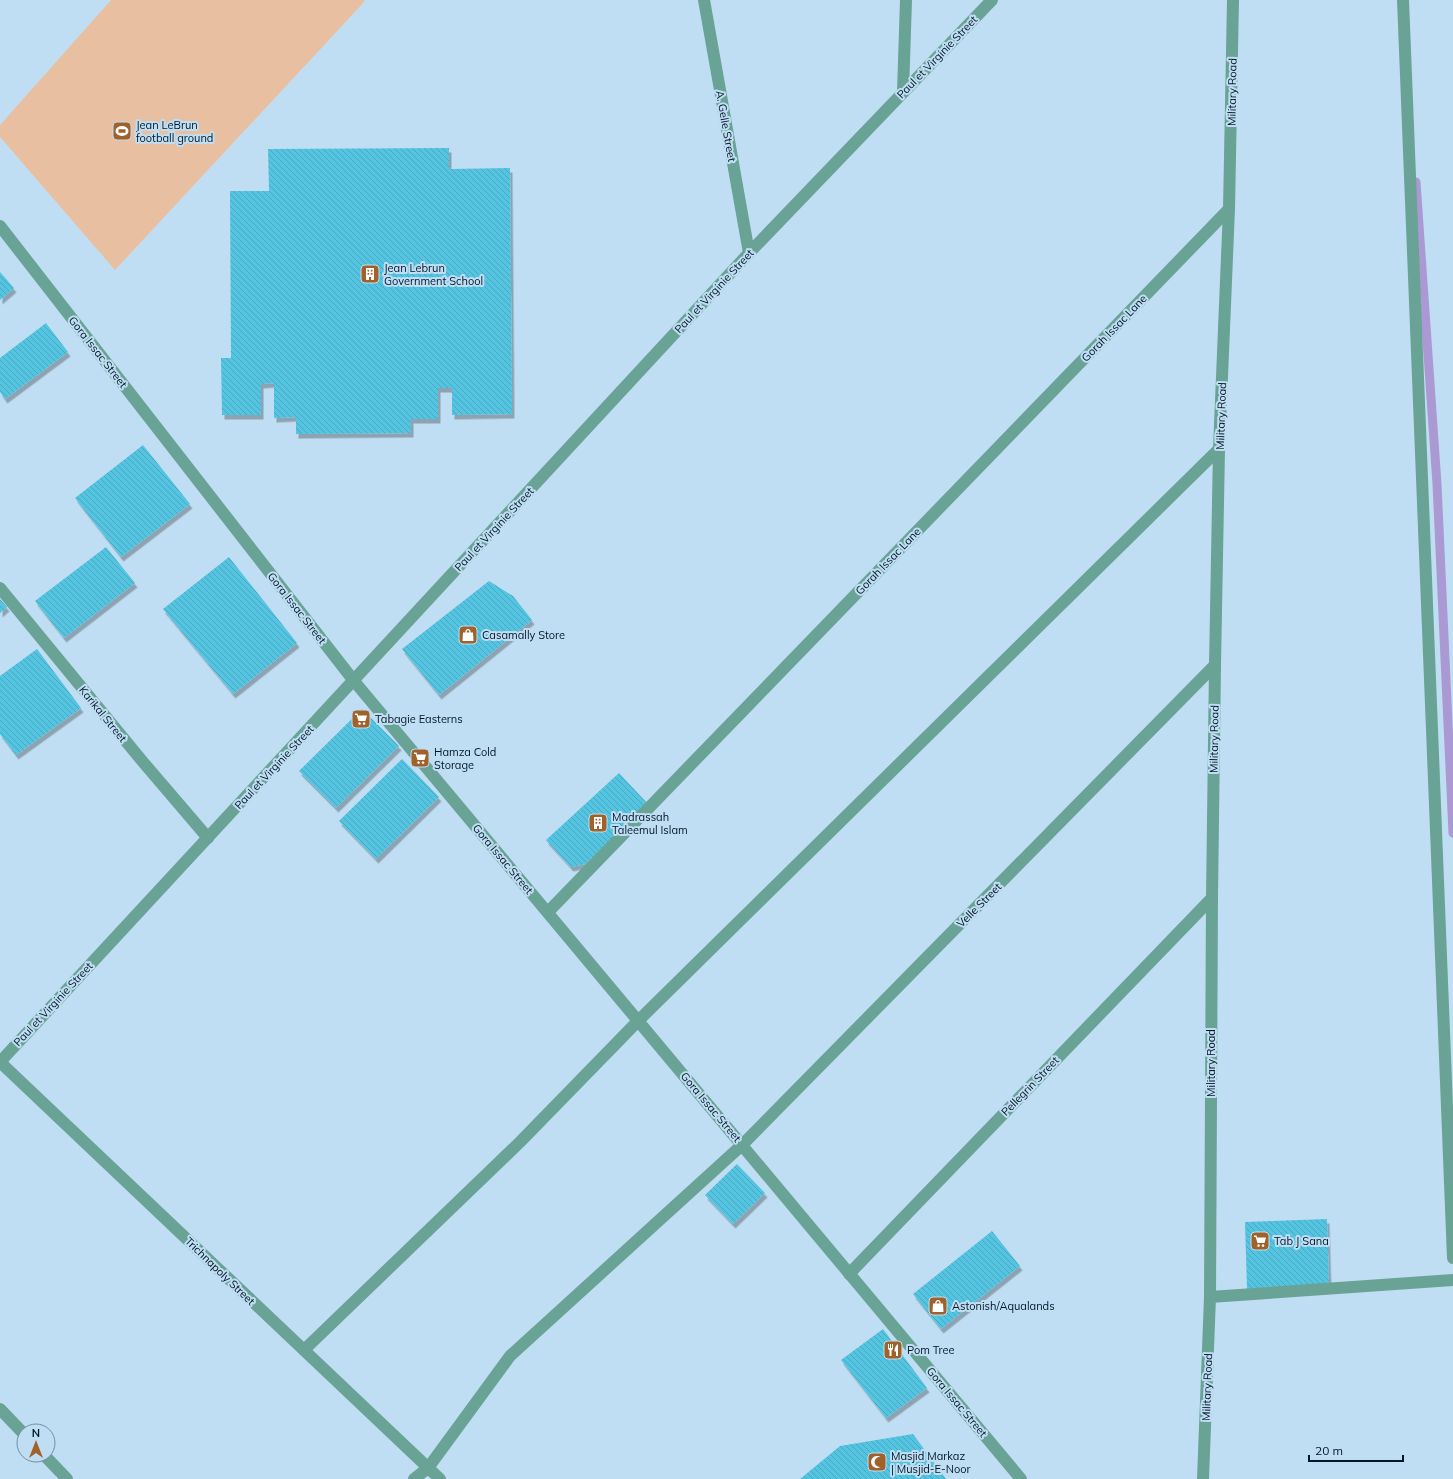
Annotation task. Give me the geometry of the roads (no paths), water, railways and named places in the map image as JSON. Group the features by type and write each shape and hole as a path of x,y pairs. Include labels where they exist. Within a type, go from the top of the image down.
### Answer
{"street":[{"name":"A. Gelle Street","path":"704,0 748,253"},
{"path":"903,92 906,0"},
{"name":"Paul et Virginie Street","path":"0,1062 354,681 748,253 992,0"},
{"name":"Military Road","path":"1203,1479 1210,1297 1212,898 1219,449 1229,209 1233,0"},
{"path":"1403,0 1453,1258"},
{"name":"Gorah Issac Lane","path":"548,912 1229,209"},
{"name":"Gora Issac Street","path":"0,226 354,681 1021,1479"},
{"path":"304,1350 520,1142 638,1021 1219,449"},
{"name":"Karikal Street","path":"0,588 143,762 208,838"},
{"name":"Velle Street","path":"414,1479 428,1468 510,1356 742,1145 1215,665"},
{"name":"Pellegrin Street","path":"849,1274 1212,898"},
{"name":"Trichnapoly Street","path":"0,1062 440,1479"},
{"path":"1210,1297 1453,1280"},
{"path":"0,1409 16,1426"},
{"path":"52,1463 67,1479"}],"waterway":[{"path":"1416,182 1437,484 1453,833"}],"place":[{"name":"Jean LeBrun football ground","path":"122,131"},
{"name":"Jean Lebrun Government School","path":"370,274"},
{"name":"Casamally Store","path":"468,635"},
{"name":"Tabagie Easterns","path":"361,719"},
{"name":"Hamza Cold Storage","path":"420,758"},
{"name":"Madrassah Taleemul Islam","path":"598,823"},
{"name":"Tab J Sana","path":"1260,1241"},
{"name":"Astonish/Aqualands","path":"938,1306"},
{"name":"Pom Tree","path":"893,1350"},
{"name":"Masjid Markaz | Musjid-E-Noor","path":"877,1462"}]}
